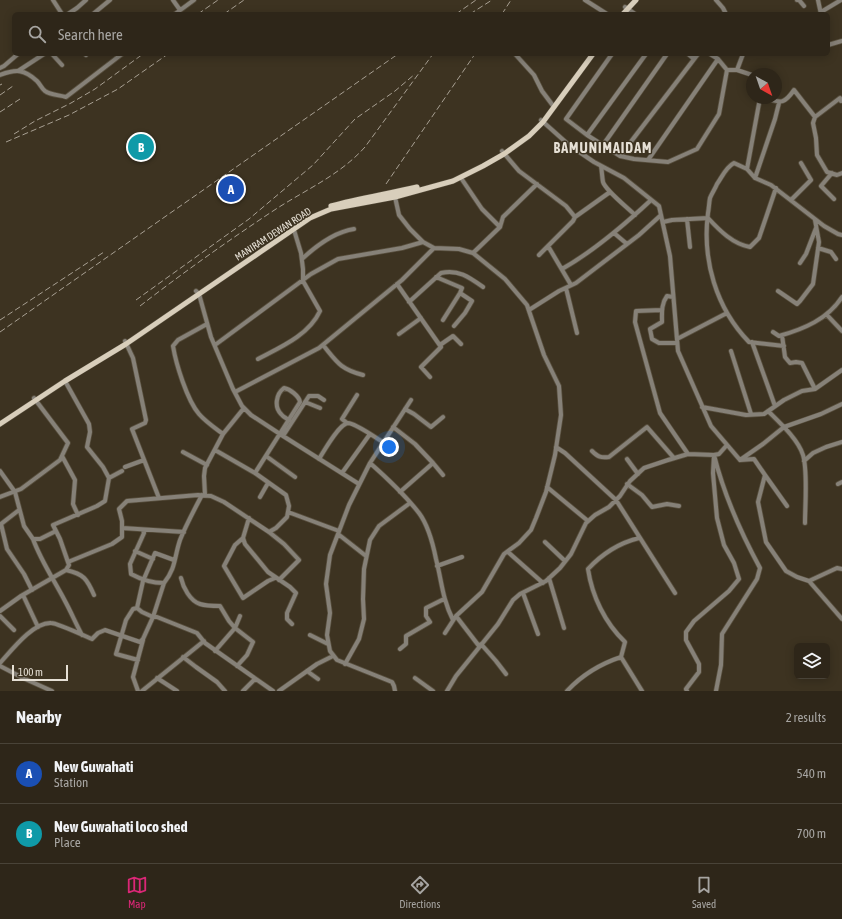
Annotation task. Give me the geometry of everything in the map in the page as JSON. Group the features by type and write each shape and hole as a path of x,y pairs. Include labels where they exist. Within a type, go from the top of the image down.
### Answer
{"main road":[{"path":"624,12 631,0"},
{"path":"621,12 636,0"},
{"name":"MANIRAM DEWAN ROAD","path":"0,424 35,399 125,342 310,218 331,209 395,197 453,181 461,178 529,136 553,106 588,56"},
{"name":"MANIRAM DEWAN ROAD","path":"553,106 592,56"},
{"name":"MANIRAM DEWAN ROAD","path":"198,293 308,215 328,207 353,200 392,193 450,179 503,152"},
{"name":"MANIRAM DEWAN ROAD","path":"0,420 65,381 101,357"}],"street":[{"path":"53,0 61,12"},
{"path":"70,12 85,0"},
{"path":"95,12 110,0"},
{"path":"173,0 180,10"},
{"path":"178,12 194,0"},
{"path":"585,0 603,12"},
{"path":"716,0 725,12"},
{"path":"797,0 804,6"},
{"path":"818,0 821,12"},
{"path":"823,12 842,0"},
{"path":"626,8 632,12"},
{"path":"830,43 842,41"},
{"path":"0,68 16,56"},
{"path":"18,71 41,56"},
{"path":"54,56 62,66"},
{"path":"0,75 9,72 21,71 28,74 38,82 45,92 66,97 119,56"},
{"path":"517,56 534,75 542,91 553,106"},
{"path":"611,56 566,119 587,135 620,156 668,162 697,149 719,114 727,70 718,59 713,56"},
{"path":"587,135 645,56"},
{"path":"603,145 666,56"},
{"path":"690,56 694,59"},
{"path":"620,156 696,56"},
{"path":"737,70 742,56"},
{"path":"648,160 718,59"},
{"path":"727,70 737,70 746,73"},
{"path":"782,101 788,99 794,90 815,117"},
{"path":"841,101 840,98 815,117 813,123 817,155 827,172 837,175 842,173"},
{"path":"747,168 759,104"},
{"path":"755,178 775,120 778,104"},
{"path":"542,121 569,145 601,166 624,178 659,206 670,256 678,351 711,426 740,460"},
{"path":"503,152 519,171 566,206 575,217"},
{"path":"784,346 749,342 727,313 714,286 711,274 707,246 710,197 730,165 734,163 747,168 755,178 776,188 815,220 842,235"},
{"path":"791,200 811,180 801,163"},
{"path":"601,166 604,183 610,192 635,215"},
{"path":"832,173 821,186 834,199"},
{"path":"461,178 482,209 500,227"},
{"path":"473,252 500,227 503,217 537,184"},
{"path":"663,222 708,218 731,239 741,245 750,247 759,238 776,188"},
{"path":"539,255 580,212 610,192"},
{"path":"395,197 399,215 410,229 424,242 434,248 459,248 473,252 505,278 527,305 544,355 558,386 561,415 556,447 547,487 531,530 504,554 482,592 455,618 445,633"},
{"path":"562,269 572,264 614,233 650,201"},
{"path":"529,310 576,283 627,244 661,215"},
{"path":"687,219 690,247"},
{"path":"778,291 796,304 813,284 819,242 815,220"},
{"path":"800,263 806,254 816,227"},
{"path":"302,259 332,236 354,229"},
{"path":"258,359 283,346 306,331 316,319 320,311 303,281 302,259 294,230"},
{"path":"614,233 627,244"},
{"path":"214,346 311,274 338,259 402,248 424,242"},
{"path":"548,246 572,285"},
{"path":"235,392 322,345 397,284 434,248"},
{"path":"818,248 831,252 836,259"},
{"path":"409,302 441,273 459,272 468,276 483,287"},
{"path":"436,277 460,286 462,290 443,320"},
{"path":"397,284 440,345"},
{"path":"566,288 576,333"},
{"path":"198,293 214,346 232,389 244,408 251,415 281,435 359,484"},
{"path":"454,326 465,313 472,301 460,293"},
{"path":"673,297 667,296 663,301 662,322 650,329 652,339 659,343 677,341 727,313"},
{"path":"773,332 780,336 812,324 827,315 836,307 842,297"},
{"path":"662,310 636,311 635,322 660,412 688,454"},
{"path":"827,315 842,331"},
{"path":"399,334 421,318"},
{"path":"838,325 842,321"},
{"path":"207,324 178,340 173,346 175,358 187,392 198,412 209,424 223,434"},
{"path":"782,335 785,357 790,363 802,363 814,389"},
{"path":"430,377 421,367 441,347 440,345 453,336 461,344"},
{"path":"125,342 132,358 146,420 145,423 132,429 159,498"},
{"path":"752,342 776,406"},
{"path":"322,345 340,366 363,375"},
{"path":"731,352 751,414"},
{"path":"702,407 746,415 764,414 802,391 814,389 842,370"},
{"path":"0,611 23,595 66,570 69,565 53,525 78,515 105,501 109,478 104,467 87,447 90,432 89,424 65,381"},
{"path":"281,435 300,402 300,400 288,389 284,388 279,392 276,397 276,401 281,415 289,420"},
{"path":"357,395 342,419 383,442"},
{"path":"255,473 309,396 318,396 324,400"},
{"path":"0,497 16,492 35,480 60,460 68,442 35,399"},
{"path":"395,691 392,682 345,664 337,660 330,652 327,635 330,613 326,584 330,555 349,505 370,463 411,400"},
{"path":"305,402 320,408"},
{"path":"740,460 784,427 821,414 842,404"},
{"path":"138,691 133,676 143,639 153,617 164,583 170,575 174,565 174,560 191,515 204,495 204,476 207,465 223,434 244,408"},
{"path":"405,409 431,427 443,417"},
{"path":"768,411 791,434 803,454 805,523"},
{"path":"319,459 341,426 347,423"},
{"path":"592,452 597,457 609,457 647,426 674,458"},
{"path":"393,427 415,444 443,475"},
{"path":"342,473 370,434"},
{"path":"804,461 813,453 842,442"},
{"path":"447,691 456,676 498,624 513,600 549,578 571,554 586,522 609,507 627,484 644,468 688,454 719,454 727,446"},
{"path":"556,447 565,453 616,500 675,593"},
{"path":"215,450 255,473 286,495 289,506 286,517 276,528 269,532"},
{"path":"183,452 207,465"},
{"path":"687,691 686,689 699,672 699,664 686,640 686,632 694,621 724,596 739,579 734,563 724,545 716,518 712,473 714,455"},
{"path":"714,455 718,472 730,506 760,568 757,579 722,634 721,665 716,691"},
{"path":"62,456 75,480 72,504 78,515"},
{"path":"266,456 295,477"},
{"path":"627,459 638,474"},
{"path":"740,460 754,459 787,506"},
{"path":"125,467 144,460"},
{"path":"370,463 386,477 419,514 428,533 446,605 455,618 496,661 506,674"},
{"path":"400,492 433,463"},
{"path":"0,471 16,492 19,510 24,526 33,539 52,579 82,635"},
{"path":"109,478 122,471"},
{"path":"765,475 758,502 766,542 786,570 797,578 810,581 842,619"},
{"path":"260,498 268,483"},
{"path":"627,484 642,495 652,507 667,504 679,506"},
{"path":"547,487 588,520"},
{"path":"68,562 112,544 122,537 122,521 118,509 127,501 204,495 211,496 224,502 249,518 284,544 299,560 279,580"},
{"path":"345,664 359,639 364,619 364,568 370,540 379,526 410,503"},
{"path":"19,510 2,524 1,531 7,549 24,574 32,590"},
{"path":"288,512 338,532 366,556"},
{"path":"249,518 243,538 245,544 268,572 296,593 287,613 287,619 292,624"},
{"path":"122,528 184,532"},
{"path":"143,530 144,533 130,564 131,574 153,583 164,583"},
{"path":"33,539 40,539 56,531"},
{"path":"243,538 235,544 224,566 243,598 268,580 275,578"},
{"path":"639,538 625,541 588,569 590,584 598,603 618,634 625,642 621,657 642,691"},
{"path":"544,542 565,561"},
{"path":"135,551 153,559"},
{"path":"508,552 543,582"},
{"path":"137,608 143,580 155,553 174,560"},
{"path":"437,566 462,557"},
{"path":"810,581 838,568 842,569"},
{"path":"66,570 78,573 86,578 94,595"},
{"path":"181,578 183,586 199,604 220,606 235,628 253,642 247,655 237,666"},
{"path":"549,578 564,628"},
{"path":"523,593 538,634"},
{"path":"23,595 38,627"},
{"path":"400,650 406,644 406,636 430,622 426,616 426,608 444,599"},
{"path":"137,608 153,617 157,617 197,634 215,651 273,691"},
{"path":"137,608 133,609 126,620 116,654 138,660"},
{"path":"0,616 14,630"},
{"path":"215,651 235,628 240,616"},
{"path":"52,691 22,678 0,664 17,644 38,627 51,623 92,639 98,633 105,630 140,642 143,639"},
{"path":"310,635 328,644"},
{"path":"142,691 204,641"},
{"path":"279,691 307,671 333,656"},
{"path":"183,657 217,682 225,691"},
{"path":"567,691 583,676 599,665 621,657"},
{"path":"307,671 318,679"},
{"path":"157,678 177,691"},
{"path":"415,678 433,691"},
{"path":"243,691 255,679"},
{"path":"38,691 42,687"}],"railway":[{"path":"201,12 218,0"},
{"path":"227,12 244,0"},
{"path":"459,12 476,0"},
{"path":"473,12 492,0"},
{"path":"503,12 511,0"},
{"path":"14,134 95,89 140,56"},
{"path":"6,142 69,115 118,89 165,56"},
{"path":"0,332 395,56"},
{"path":"140,306 224,244 276,209 345,166 365,147 432,56"},
{"path":"386,184 474,56"},
{"path":"136,300 249,219 313,165 355,119 395,91 415,74"},
{"path":"0,95 13,86"},
{"path":"0,112 20,99"},
{"path":"0,320 104,252"}],"place":[{"name":"New Guwahati loco shed","path":"141,147"},
{"name":"New Guwahati","path":"231,189"}],"district":[{"name":"BAMUNIMAIDAM","path":"603,148"}]}
